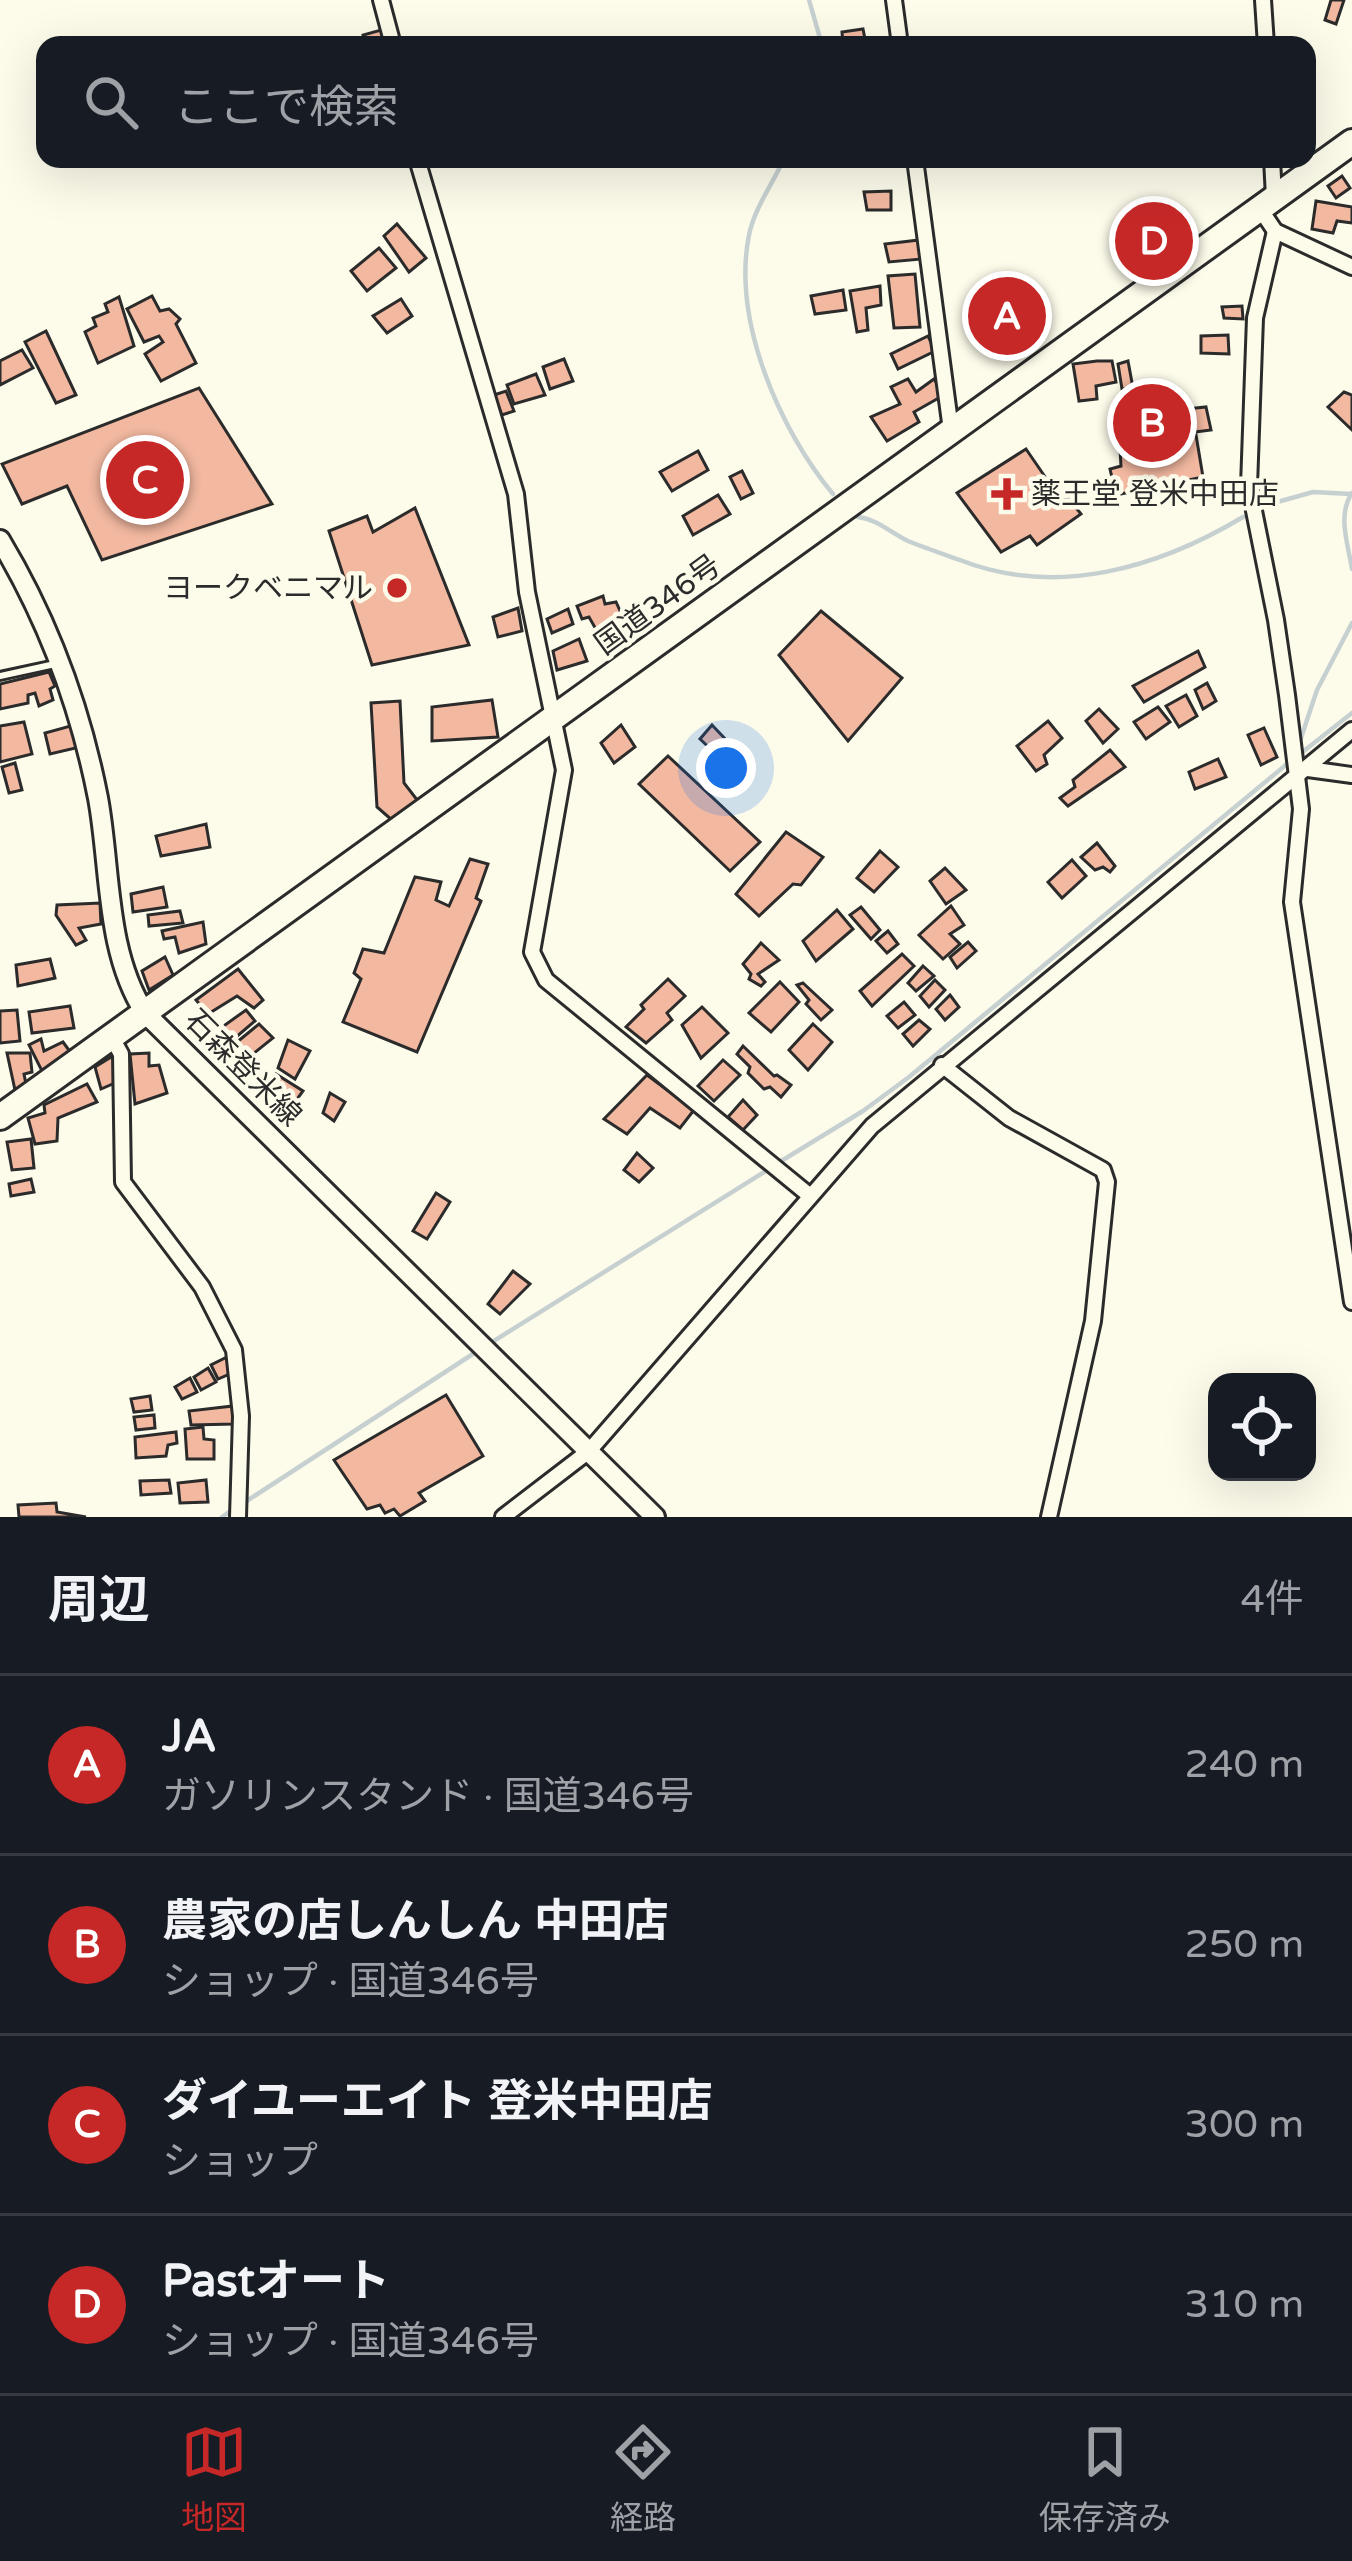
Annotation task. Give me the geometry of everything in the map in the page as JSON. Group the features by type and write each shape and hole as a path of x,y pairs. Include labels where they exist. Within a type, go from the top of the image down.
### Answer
{"highway":[{"name":"国道346号","path":"1316,167 1352,142"},
{"name":"国道346号","path":"0,1117 1315,168"}],"main road":[{"name":"石森登米線","path":"0,540 62,662 99,803 122,965 131,992 145,1012 655,1517"}],"street":[{"path":"381,0 391,36"},
{"path":"894,0 899,36"},
{"path":"1263,0 1265,36"},
{"path":"420,168 516,494 527,592 564,770 532,952 546,980 809,1196"},
{"path":"916,168 951,430"},
{"path":"1271,168 1267,202 1275,231 1255,318 1249,486 1301,774 1292,902 1352,1302"},
{"path":"1275,231 1352,267"},
{"path":"503,1517 589,1451 872,1126 1352,730"},
{"path":"1301,774 1352,775"},
{"path":"112,1036 121,1054 123,1182 202,1287 234,1350 241,1416 238,1517"},
{"path":"942,1065 1009,1118 1103,1170 1107,1182 1094,1321 1049,1517"}],"lane":[{"path":"0,676 62,662"}],"building":[{"path":"1331,0 1344,0 1336,24 1325,20"},
{"path":"863,29 864,36 842,36 842,32"},
{"path":"1342,176 1350,188 1336,198 1328,186"},
{"path":"891,191 891,210 867,210 864,192"},
{"path":"1316,201 1352,207 1352,223 1337,221 1333,233 1312,229"},
{"path":"397,224 426,258 409,272 384,236"},
{"path":"919,240 922,259 889,262 885,244"},
{"path":"379,248 396,268 367,291 351,271"},
{"path":"915,274 920,327 894,328 888,276"},
{"path":"880,286 881,305 866,308 868,330 857,332 850,291"},
{"path":"843,290 846,310 815,314 811,296"},
{"path":"152,296 160,311 169,309 180,319 176,324 196,363 161,381 145,354 163,342 159,336 144,342 127,309"},
{"path":"119,297 134,346 98,363 85,332 96,326 93,318 108,312 105,304"},
{"path":"401,299 412,316 387,333 373,316"},
{"path":"1242,306 1243,319 1224,318 1222,307"},
{"path":"46,331 76,395 56,403 25,342"},
{"path":"1228,335 1229,354 1201,353 1201,336"},
{"path":"928,336 935,351 898,369 891,354"},
{"path":"22,350 33,368 0,385 0,361"},
{"path":"564,359 573,381 550,389 543,367"},
{"path":"1112,361 1116,382 1096,386 1097,399 1079,401 1073,364"},
{"path":"1128,361 1133,388 1122,389 1118,364"},
{"path":"536,374 545,395 514,404 507,385"},
{"path":"908,379 916,392 934,379 944,395 914,412 919,422 887,441 871,417 900,404 891,387"},
{"path":"199,388 272,504 102,560 67,486 22,504 2,464"},
{"path":"506,391 514,411 502,415 494,395"},
{"path":"1344,392 1352,395 1352,430 1328,407"},
{"path":"1206,407 1211,430 1179,434 1176,410"},
{"path":"1156,409 1159,425 1144,429 1140,412"},
{"path":"1196,435 1203,477 1116,495 1110,469 1121,466 1120,449"},
{"path":"1026,449 1061,500 1069,499 1081,514 1037,545 1030,536 1001,552 957,493"},
{"path":"698,451 708,470 672,491 660,472"},
{"path":"742,471 753,493 741,499 730,477"},
{"path":"718,495 730,514 693,535 683,516"},
{"name":"ヨークベニマル","path":"415,508 469,645 372,665 329,531 367,516 373,532"},
{"path":"603,596 605,604 616,602 630,633 606,647 577,606"},
{"path":"518,608 522,631 498,637 493,617"},
{"path":"568,609 573,624 552,633 547,619"},
{"path":"821,611 902,678 848,741 779,655"},
{"path":"579,639 587,661 557,670 553,651"},
{"path":"1198,651 1205,667 1144,702 1133,686"},
{"path":"49,672 55,686 50,689 53,700 39,706 35,693 28,695 28,703 0,709 0,684"},
{"path":"1207,683 1216,701 1203,709 1195,690"},
{"path":"1186,695 1197,716 1179,727 1166,706"},
{"path":"492,700 498,737 432,741 432,707"},
{"path":"400,701 404,783 418,801 393,821 377,807 371,703"},
{"path":"1158,707 1170,722 1146,739 1134,722"},
{"path":"1099,709 1118,729 1103,743 1086,721"},
{"path":"1048,721 1062,738 1044,755 1047,764 1036,771 1017,746"},
{"path":"24,722 32,754 0,762 0,726"},
{"path":"74,725 80,747 50,754 45,733"},
{"path":"621,725 635,747 614,763 601,743"},
{"path":"712,725 731,745 717,755 700,739"},
{"path":"1264,728 1277,757 1261,765 1248,735"},
{"path":"1110,750 1125,767 1068,806 1060,798 1075,787 1073,780"},
{"path":"668,756 760,842 730,871 639,784"},
{"path":"1218,759 1226,777 1195,789 1189,772"},
{"path":"15,763 22,790 9,793 2,767"},
{"path":"206,824 210,847 161,856 156,836"},
{"path":"786,832 823,857 801,885 793,884 759,916 736,894"},
{"path":"1097,843 1115,866 1110,872 1103,867 1095,870 1081,857"},
{"path":"880,851 898,867 874,892 857,878"},
{"path":"470,859 488,864 476,898 481,901 417,1052 343,1022 361,979 354,973 363,949 384,953 415,877 441,882 436,900 449,906"},
{"path":"1072,860 1086,876 1062,898 1048,882"},
{"path":"945,868 966,890 946,904 930,881"},
{"path":"163,887 167,907 133,912 131,894"},
{"path":"100,903 101,924 79,928 86,940 76,945 56,915 57,905"},
{"path":"951,906 964,925 950,934 960,944 943,959 919,935"},
{"path":"861,907 880,930 871,939 850,915"},
{"path":"837,910 853,929 816,961 803,941"},
{"path":"180,911 183,923 149,926 148,915"},
{"path":"203,922 206,944 179,953 175,937 164,939 162,931"},
{"path":"888,931 898,944 887,953 876,941"},
{"path":"968,942 976,951 957,968 950,957"},
{"path":"761,943 779,960 758,974 765,982 761,986 749,979 751,974 743,964"},
{"path":"902,954 914,966 872,1006 860,991"},
{"path":"165,957 173,975 149,990 142,971"},
{"path":"50,959 55,978 18,986 16,965"},
{"path":"923,966 934,976 916,991 908,983"},
{"path":"238,969 263,1000 254,1008 237,996 208,1014 196,1000"},
{"path":"668,979 685,996 667,1013 672,1020 646,1043 626,1027"},
{"path":"935,980 945,990 929,1007 920,996"},
{"path":"780,982 799,1002 771,1032 749,1013"},
{"path":"803,983 832,1010 821,1020 806,1004 809,1000 797,985"},
{"path":"950,995 959,1007 945,1020 936,1009"},
{"path":"904,1002 915,1015 898,1028 887,1016"},
{"path":"70,1006 74,1028 32,1033 29,1012"},
{"path":"702,1007 728,1033 701,1058 682,1025"},
{"path":"17,1010 20,1041 0,1043 0,1011"},
{"path":"246,1010 255,1021 215,1055 204,1040"},
{"path":"919,1020 930,1029 913,1046 903,1034"},
{"path":"259,1024 273,1038 233,1070 220,1056"},
{"path":"813,1024 832,1042 808,1070 789,1050"},
{"path":"41,1039 44,1051 63,1042 71,1053 43,1073 29,1045"},
{"path":"288,1040 310,1051 295,1079 278,1068"},
{"path":"743,1046 774,1076 791,1085 781,1097 748,1073 750,1067 737,1054"},
{"path":"7,1053 30,1053 32,1072 24,1074 26,1084 15,1090"},
{"path":"149,1053 149,1066 159,1065 167,1093 135,1104 130,1054"},
{"path":"116,1054 117,1082 101,1089 95,1067"},
{"path":"723,1060 740,1075 714,1101 698,1086"},
{"path":"276,1074 303,1091 285,1116 256,1096"},
{"path":"647,1075 694,1110 680,1128 650,1108 627,1134 604,1119"},
{"path":"87,1084 97,1102 58,1118 57,1141 35,1144 28,1118 45,1113 44,1105"},
{"path":"330,1093 345,1102 334,1121 323,1113"},
{"path":"743,1100 757,1115 743,1130 728,1117"},
{"path":"31,1139 34,1168 12,1170 7,1142"},
{"path":"637,1153 653,1168 639,1182 624,1170"},
{"path":"31,1179 34,1192 11,1196 9,1184"},
{"path":"436,1193 450,1202 427,1239 413,1231"},
{"path":"513,1271 530,1284 500,1314 488,1304"},
{"path":"227,1357 234,1372 218,1379 211,1365"},
{"path":"208,1368 216,1382 201,1390 194,1377"},
{"path":"190,1378 197,1392 182,1399 175,1387"},
{"path":"446,1395 483,1456 419,1493 425,1501 400,1516 394,1509 385,1513 380,1505 367,1509 334,1460"},
{"path":"150,1396 152,1410 134,1412 131,1399"},
{"path":"233,1406 234,1424 191,1425 189,1411"},
{"path":"154,1415 155,1428 136,1430 134,1417"},
{"path":"203,1427 204,1439 214,1440 214,1459 187,1459 185,1429"},
{"path":"176,1432 177,1443 168,1445 166,1456 136,1458 135,1437"},
{"path":"169,1480 171,1493 141,1495 140,1481"},
{"path":"206,1480 208,1502 180,1503 178,1483"},
{"path":"56,1503 57,1512 86,1517 19,1517 18,1505"}],"waterway":[{"path":"809,0 819,36"},
{"path":"779,168 751,225 747,302 764,372 778,406 833,494"},
{"path":"1260,507 1313,492 1351,494"},
{"path":"1352,493 1344,520 1352,569"},
{"path":"858,517 914,544 996,571 1069,577 1106,572 1176,551 1243,517"},
{"path":"1299,744 1317,690 1352,623"},
{"path":"1300,754 1352,713"},
{"path":"778,1163 909,1077 1293,759"},
{"path":"489,1344 769,1169"},
{"path":"242,1504 479,1350"},
{"path":"222,1517 232,1510"}],"place":[{"name":"Pastオート","path":"1154,241"},
{"name":"JA","path":"1007,316"},
{"name":"農家の店しんしん 中田店","path":"1152,423"},
{"name":"ダイユーエイト 登米中田店","path":"145,480"},
{"name":"薬王堂 登米中田店","path":"1007,494"},
{"name":"ヨークベニマル","path":"397,588"}]}
